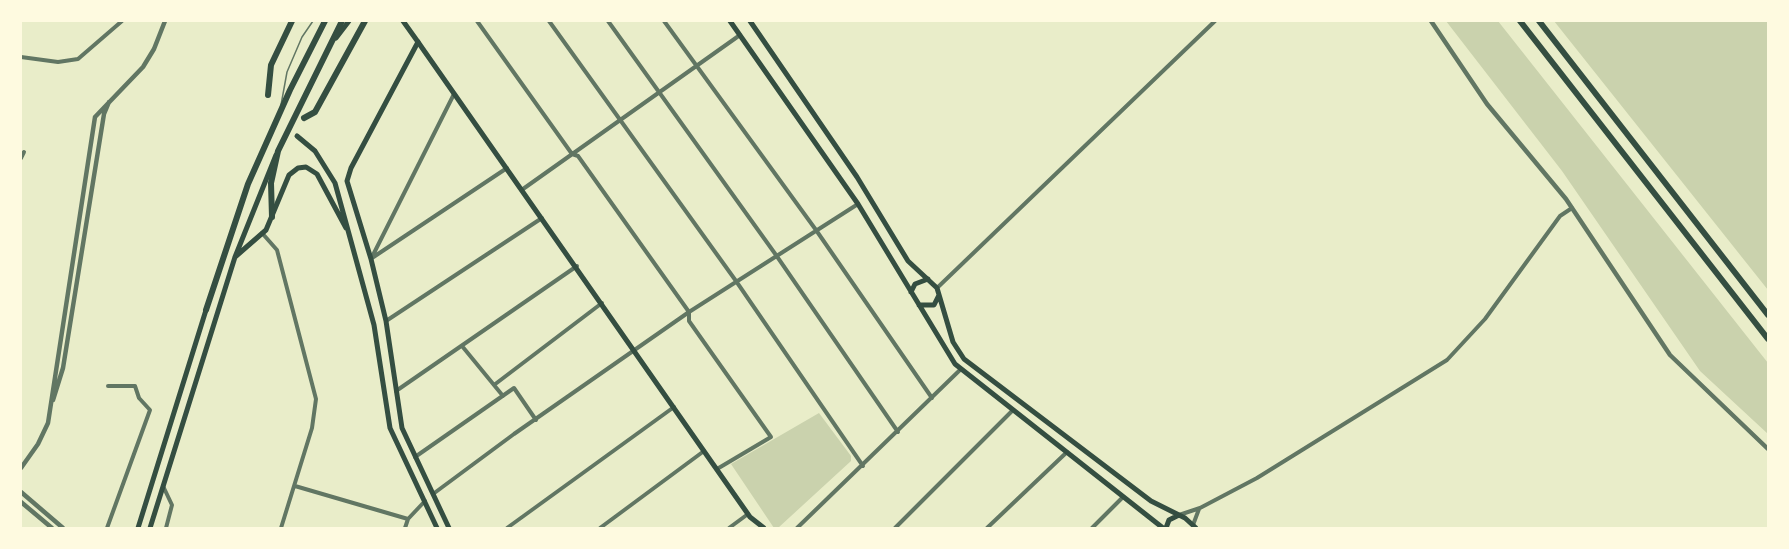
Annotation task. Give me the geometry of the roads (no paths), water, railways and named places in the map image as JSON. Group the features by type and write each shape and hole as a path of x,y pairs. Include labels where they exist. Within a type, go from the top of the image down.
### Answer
{"highway":[{"path":"268,95 267,83 271,65 292,21"},
{"path":"206,310 238,210 281,111 325,21"},
{"path":"272,217 271,183 278,151 328,45 342,21"},
{"path":"304,118 315,112 365,21"},
{"path":"1520,21 1768,339"},
{"path":"1539,21 1768,315"}],"main road":[{"path":"328,45 350,21"},
{"path":"403,21 603,303 755,528"},
{"path":"730,21 858,204 961,369 1164,528 1169,520 1179,515"},
{"path":"750,21 856,177 908,261 938,291 953,342 964,359 1151,501 1179,515 1194,527"},
{"path":"418,42 351,168 347,181 371,259 386,321 402,428 450,528"},
{"path":"297,136 315,151 330,170 353,243 374,325 390,428 437,528"},
{"path":"150,528 235,257 278,151"},
{"path":"235,257 262,233 272,217 289,175 298,168 306,167 317,174 326,188 353,243"},
{"path":"911,292 915,284 928,279"},
{"path":"919,305 934,305 938,291"},
{"path":"138,528 206,310"},
{"path":"374,325 386,321"},
{"path":"749,516 764,528"}],"street":[{"path":"21,57 58,62 78,59 122,21"},
{"path":"21,468 44,432 63,368 104,114 111,100 143,67 154,49 165,21"},
{"path":"477,21 572,154 578,156 689,312 689,321 771,437 717,469"},
{"path":"549,21 736,281 863,466"},
{"path":"608,21 776,255 898,432"},
{"path":"664,21 816,230 932,398"},
{"path":"938,291 1215,21"},
{"path":"1431,21 1487,104 1572,208 1674,360 1768,449"},
{"path":"522,189 740,35"},
{"path":"371,259 454,94"},
{"path":"21,158 24,152"},
{"path":"371,259 507,168"},
{"path":"433,494 636,352 689,312 858,204"},
{"path":"1179,515 1200,508 1257,478 1447,360 1485,320 1560,216 1572,208"},
{"path":"386,321 542,218"},
{"path":"262,233 277,250 316,399 312,428 281,528"},
{"path":"395,391 577,266"},
{"path":"494,385 603,303"},
{"path":"462,346 503,396"},
{"path":"797,528 961,369"},
{"path":"107,528 150,410 139,398 135,386 108,386"},
{"path":"416,457 514,388 536,420"},
{"path":"507,528 674,407"},
{"path":"895,528 1012,411"},
{"path":"600,528 704,451"},
{"path":"987,528 1066,452"},
{"path":"163,485 172,505 166,528"},
{"path":"295,486 408,519"},
{"path":"21,492 63,528"},
{"path":"1092,528 1124,496"},
{"path":"405,528 408,519 425,501"},
{"path":"21,502 52,528"},
{"path":"1194,527 1200,508"},
{"path":"729,528 749,516"}],"lane":[{"path":"281,111 282,86 302,37 313,21"}]}
